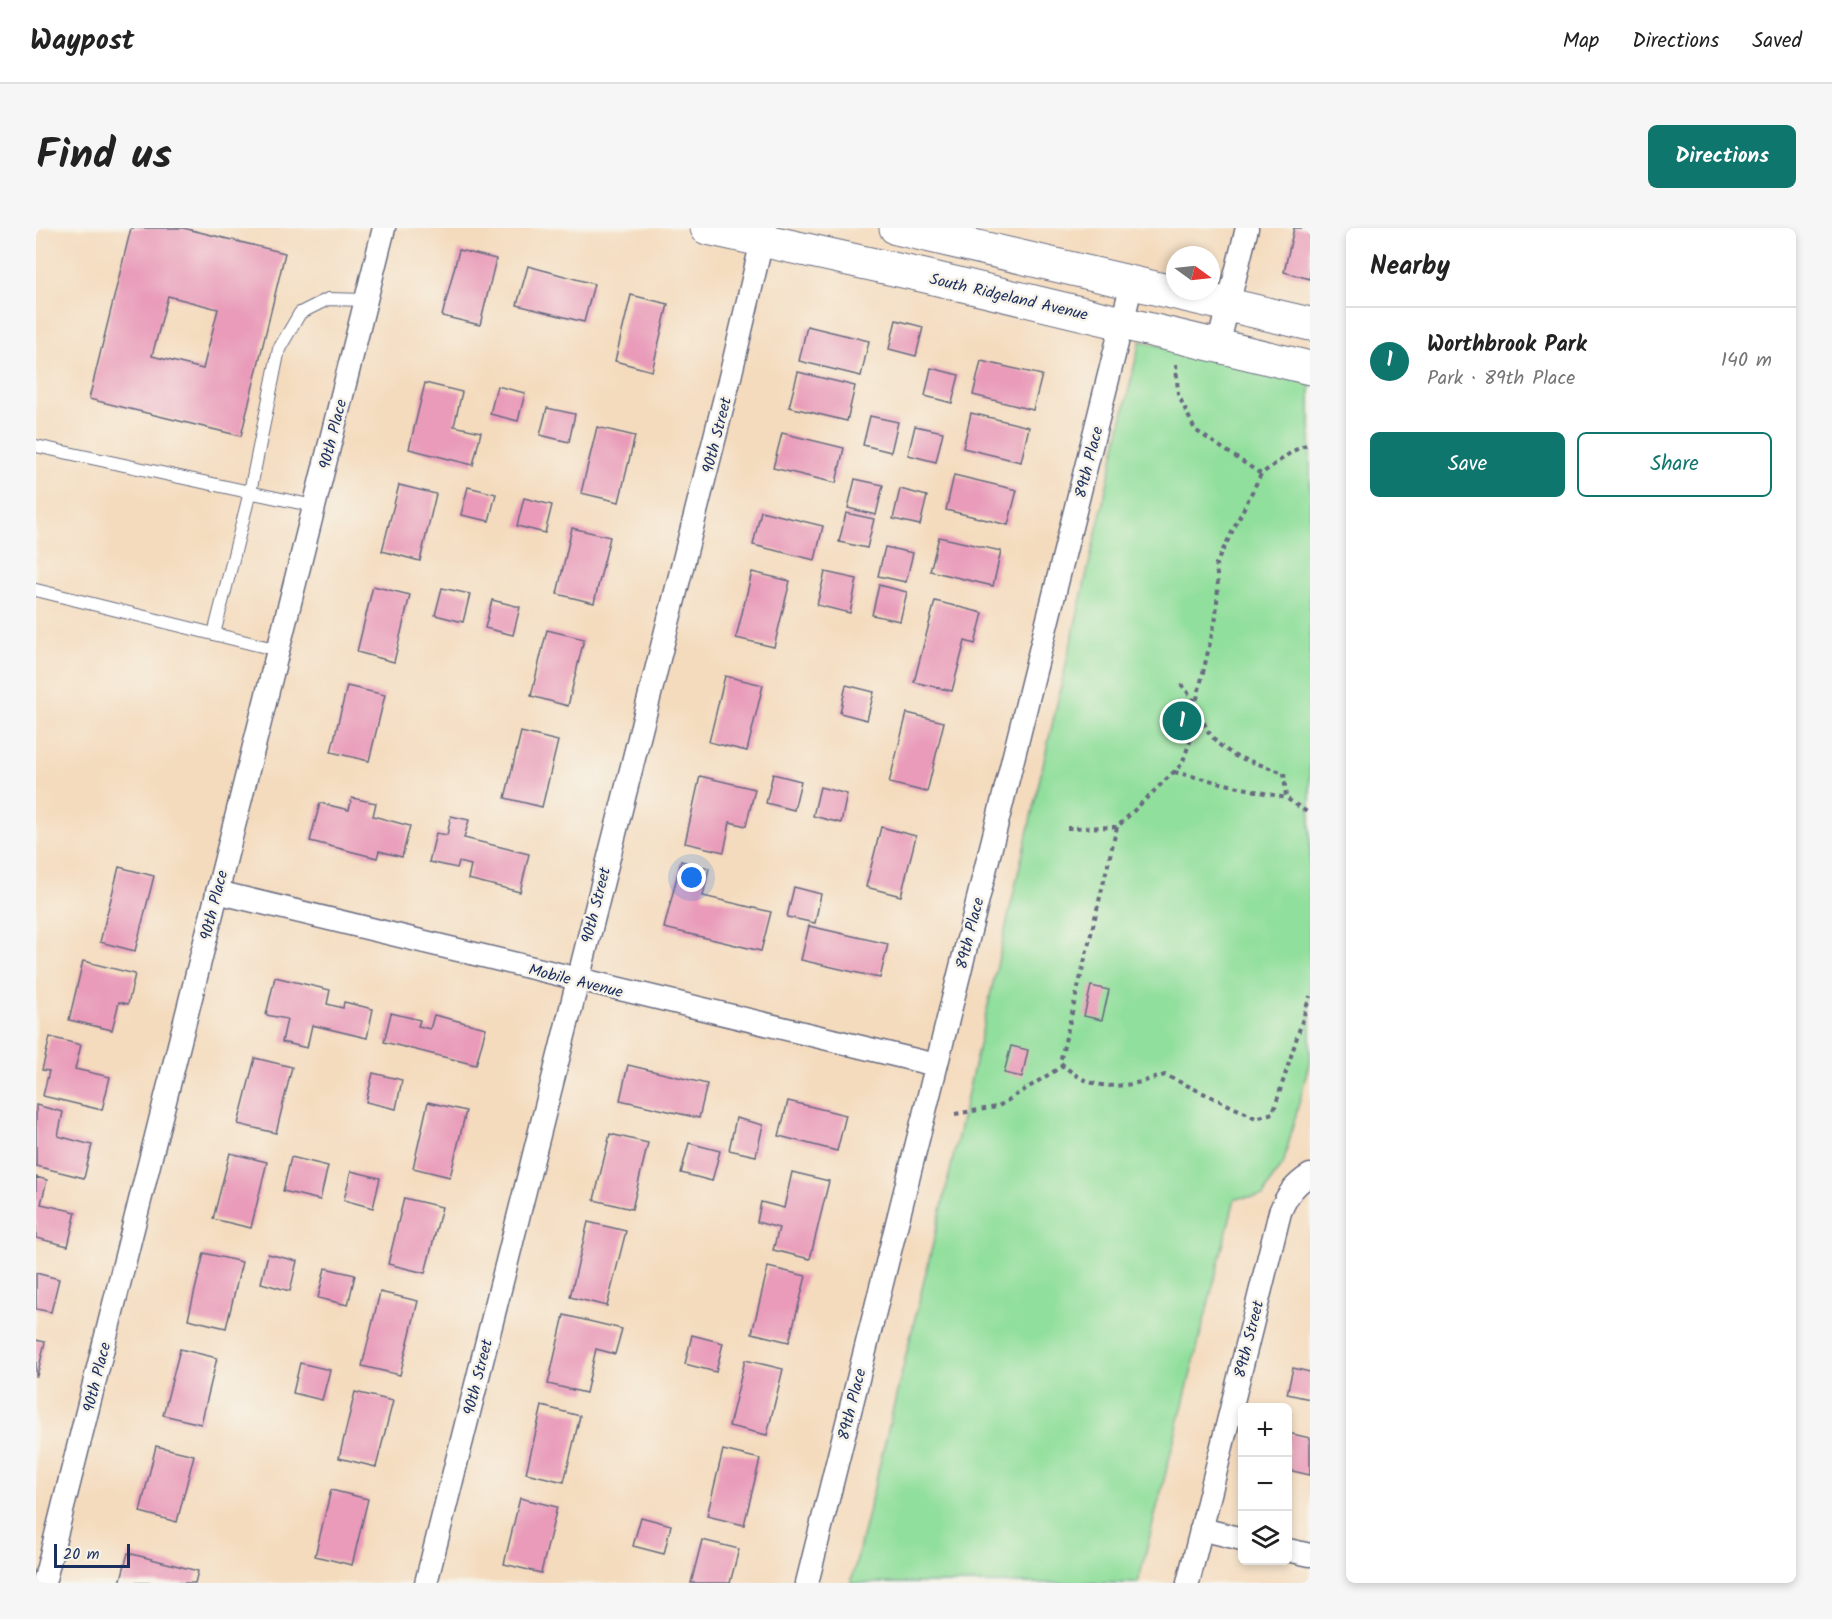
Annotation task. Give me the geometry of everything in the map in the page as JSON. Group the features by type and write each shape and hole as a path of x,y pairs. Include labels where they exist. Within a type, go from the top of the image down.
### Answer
{"main road":[{"name":"South Ridgeland Avenue","path":"707,228 775,236 1123,324 1310,368"},
{"path":"896,228 1310,324"}],"street":[{"name":"90th Place","path":"44,1583 384,228"},
{"path":"1218,346 1247,228"},
{"name":"90th Street","path":"426,1583 576,980 728,388 775,236"},
{"name":"89th Place","path":"807,1583 1132,283"},
{"name":"Mobile Avenue","path":"217,892 936,1065"},
{"name":"89th Street","path":"1188,1583 1280,1212 1287,1195 1310,1175"},
{"path":"1201,1529 1238,1538"},
{"path":"1292,1551 1310,1555"}],"lane":[{"path":"214,634 250,492 279,348 300,313 328,299 366,300"},
{"path":"36,446 314,506"},
{"path":"36,590 278,650"}],"path":[{"path":"1176,358 1178,394 1195,430 1261,474"},
{"path":"1310,443 1293,451 1261,474 1216,564 1218,587 1216,617 1196,703 1194,730 1182,764 1117,827 1060,1062 1072,1075 1102,1087 1137,1084 1165,1075 1256,1118 1274,1113 1310,996"},
{"path":"1181,684 1196,703 1207,730 1218,744 1235,756 1284,773 1286,798"},
{"path":"1174,772 1286,798 1310,814"},
{"path":"1068,828 1117,827"},
{"path":"955,1114 997,1107 1064,1065"}],"green space":[{"path":"1140,341 1310,382 1310,1060 1283,1165 1263,1196 1235,1198 1138,1583 851,1583 942,1206"}],"building":[{"path":"131,228 183,228 285,253 241,436 89,399","holes":["168,296 218,309 203,369 152,356"]},
{"path":"1294,228 1310,228 1310,279 1284,272"},
{"path":"459,250 496,259 480,325 442,316"},
{"path":"528,266 594,284 584,322 517,305"},
{"path":"631,295 668,304 652,371 615,361"},
{"path":"896,320 923,327 916,356 889,349"},
{"path":"807,326 869,341 861,376 799,361"},
{"path":"981,361 1042,375 1033,410 973,395"},
{"path":"931,368 959,375 952,403 925,396"},
{"path":"798,372 855,386 847,421 789,407"},
{"path":"425,383 462,392 454,426 481,432 473,465 409,449"},
{"path":"497,386 525,393 518,421 490,414"},
{"path":"547,408 575,414 569,442 540,435"},
{"path":"971,413 1029,427 1021,462 963,448"},
{"path":"870,416 898,422 891,452 863,445"},
{"path":"915,426 943,432 936,462 908,455"},
{"path":"597,427 635,436 619,502 581,493"},
{"path":"782,433 844,448 836,483 773,468"},
{"path":"954,475 1017,490 1008,525 946,510"},
{"path":"855,479 883,485 876,515 848,508"},
{"path":"399,485 436,494 420,561 382,551"},
{"path":"468,487 496,494 489,521 461,515"},
{"path":"900,489 927,496 920,525 893,519"},
{"path":"524,498 552,505 545,533 517,526"},
{"path":"761,511 823,526 815,560 753,545"},
{"path":"846,513 874,519 867,548 839,542"},
{"path":"572,528 610,537 594,603 557,594"},
{"path":"939,537 1001,551 993,586 930,571"},
{"path":"885,547 913,553 906,582 878,576"},
{"path":"752,572 790,581 774,647 736,638"},
{"path":"825,572 857,579 850,613 817,605"},
{"path":"879,585 907,592 900,621 872,615"},
{"path":"373,586 410,595 394,662 357,652"},
{"path":"442,588 470,594 463,622 435,615"},
{"path":"492,600 520,607 513,635 485,628"},
{"path":"935,601 983,613 975,644 965,641 952,691 914,682"},
{"path":"547,630 584,639 568,706 531,696"},
{"path":"725,676 763,685 747,751 709,742"},
{"path":"846,685 874,692 867,720 840,713"},
{"path":"347,686 385,695 369,761 331,752"},
{"path":"907,713 944,722 927,792 889,783"},
{"path":"521,732 558,741 542,807 505,798"},
{"path":"773,774 801,781 794,810 766,803"},
{"path":"700,776 755,789 746,826 730,822 724,852 685,843"},
{"path":"820,787 847,794 841,823 813,816"},
{"path":"352,798 376,803 373,816 410,826 402,857 379,851 377,858 310,841 320,803 349,810"},
{"path":"451,816 469,820 464,838 529,854 520,892 468,879 471,865 459,862 457,868 429,862 436,833 447,835"},
{"path":"881,827 916,836 901,896 866,887"},
{"path":"681,861 709,868 703,896 771,912 761,951 664,928"},
{"path":"119,867 154,876 135,951 100,942"},
{"path":"794,887 821,894 815,923 787,917"},
{"path":"809,926 888,944 880,978 801,960"},
{"path":"83,961 135,974 128,1004 119,1002 112,1030 69,1020"},
{"path":"275,977 330,990 327,1004 343,1008 344,1002 373,1009 367,1038 312,1025 307,1048 282,1042 287,1019 266,1015"},
{"path":"1091,986 1109,990 1102,1020 1084,1016"},
{"path":"391,1013 420,1020 418,1026 430,1029 434,1015 486,1028 476,1065 384,1042"},
{"path":"50,1037 81,1045 75,1069 110,1077 102,1110 43,1096 49,1071 42,1070"},
{"path":"1011,1046 1028,1050 1022,1077 1004,1073"},
{"path":"255,1058 292,1067 276,1133 238,1124"},
{"path":"628,1065 707,1084 699,1118 620,1100"},
{"path":"373,1073 402,1080 396,1109 366,1102"},
{"path":"788,1101 846,1115 837,1151 779,1136"},
{"path":"428,1102 466,1111 450,1177 413,1168"},
{"path":"36,1105 63,1112 58,1136 92,1145 84,1178 36,1166"},
{"path":"736,1118 763,1125 756,1156 729,1150"},
{"path":"610,1134 648,1143 632,1209 594,1200"},
{"path":"689,1143 720,1151 712,1181 681,1173"},
{"path":"230,1153 267,1162 251,1228 213,1219"},
{"path":"291,1157 328,1166 320,1200 283,1191"},
{"path":"351,1171 380,1178 373,1208 344,1200"},
{"path":"792,1172 829,1181 810,1259 773,1250 779,1228 757,1222 761,1202 784,1208"},
{"path":"36,1177 47,1180 41,1204 76,1212 68,1246 36,1238"},
{"path":"404,1198 442,1207 425,1273 388,1264"},
{"path":"588,1222 626,1231 607,1306 570,1297"},
{"path":"204,1253 242,1262 226,1328 188,1319"},
{"path":"268,1254 297,1261 290,1291 261,1283"},
{"path":"768,1267 806,1276 789,1342 752,1333"},
{"path":"325,1268 355,1275 348,1305 318,1298"},
{"path":"36,1273 59,1279 51,1312 36,1309"},
{"path":"380,1292 418,1301 400,1375 362,1366"},
{"path":"564,1315 622,1329 615,1354 596,1349 586,1393 548,1384"},
{"path":"692,1335 723,1343 716,1372 685,1364"},
{"path":"36,1340 45,1342 37,1376 36,1376"},
{"path":"180,1349 217,1358 201,1424 163,1415"},
{"path":"745,1360 783,1369 767,1435 729,1426"},
{"path":"300,1363 330,1370 322,1400 293,1393"},
{"path":"1293,1368 1310,1372 1310,1399 1287,1394"},
{"path":"355,1392 393,1401 376,1467 339,1458"},
{"path":"542,1406 580,1416 564,1482 526,1473"},
{"path":"1292,1434 1310,1438 1310,1475 1292,1471"},
{"path":"156,1446 194,1455 177,1522 140,1512"},
{"path":"723,1450 760,1459 744,1525 707,1516"},
{"path":"331,1490 368,1499 352,1565 315,1556"},
{"path":"520,1498 557,1507 541,1573 504,1564"},
{"path":"641,1517 671,1525 664,1554 633,1546"},
{"path":"702,1540 739,1549 730,1583 691,1583"},
{"path":"128,1553 198,1571 195,1583 120,1583"}],"place":[{"name":"Worthbrook Park","path":"1182,721"}]}
